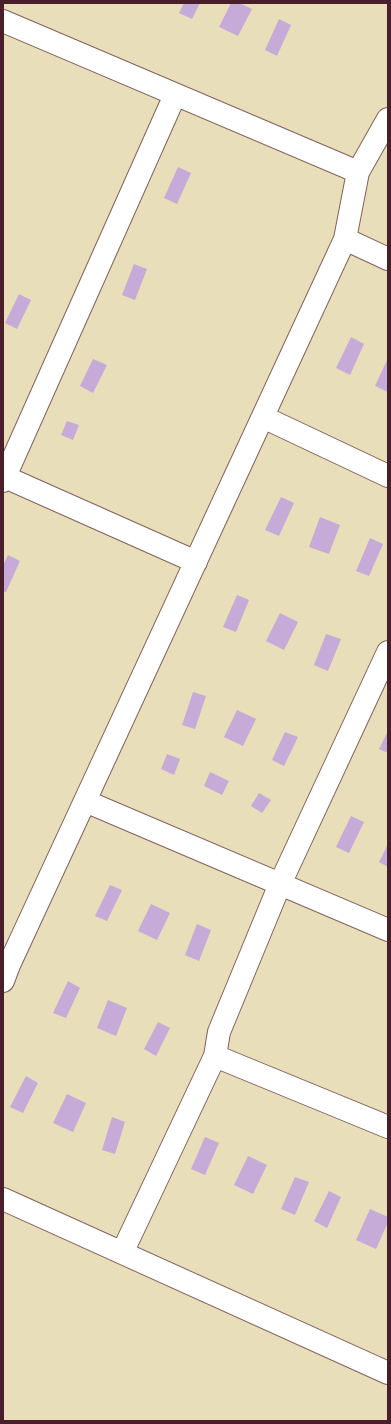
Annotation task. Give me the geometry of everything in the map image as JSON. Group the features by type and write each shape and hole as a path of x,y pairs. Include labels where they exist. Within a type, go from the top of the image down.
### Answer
{"street":[{"path":"3,20 175,95 358,172"},
{"path":"175,95 4,479 196,562"},
{"path":"5,969 85,801 345,239 358,172 388,119"},
{"path":"345,239 388,259"},
{"path":"263,417 388,476"},
{"path":"122,1253 214,1056 219,1032 280,884 388,652"},
{"path":"85,801 388,930"},
{"path":"214,1056 388,1127"},
{"path":"3,1199 388,1373"}],"building":[{"path":"184,3 200,3 192,19 179,13"},
{"path":"231,3 239,3 252,9 238,36 219,27"},
{"path":"279,19 291,25 277,56 265,50"},
{"path":"178,167 191,173 177,204 164,198"},
{"path":"134,264 147,269 135,300 122,295"},
{"path":"19,294 31,300 17,329 5,323"},
{"path":"351,337 364,344 350,375 336,368"},
{"path":"388,358 388,392 375,386"},
{"path":"93,359 107,365 93,393 80,386"},
{"path":"67,421 79,425 73,440 61,435"},
{"path":"281,497 294,503 279,536 265,530"},
{"path":"320,517 340,525 329,554 309,547"},
{"path":"370,538 383,544 369,576 356,571"},
{"path":"8,555 20,561 6,592 3,591 3,565"},
{"path":"237,595 249,600 236,632 223,627"},
{"path":"280,613 298,622 284,650 266,641"},
{"path":"326,634 341,639 328,671 314,665"},
{"path":"193,692 206,696 195,729 182,725"},
{"path":"237,710 256,719 243,746 224,737"},
{"path":"388,731 388,753 379,749"},
{"path":"285,732 298,737 284,766 272,760"},
{"path":"167,754 180,759 174,775 161,769"},
{"path":"210,772 229,781 222,795 204,786"},
{"path":"259,793 271,800 262,813 251,806"},
{"path":"351,816 364,822 349,853 336,847"},
{"path":"388,844 388,867 379,862"},
{"path":"110,885 122,890 107,921 95,916"},
{"path":"151,904 170,913 157,940 138,931"},
{"path":"197,924 211,930 199,961 185,955"},
{"path":"68,981 80,988 66,1018 53,1013"},
{"path":"108,1000 127,1008 116,1036 97,1028"},
{"path":"158,1022 170,1028 156,1056 144,1049"},
{"path":"26,1076 38,1083 23,1113 10,1107"},
{"path":"67,1094 86,1103 73,1132 53,1123"},
{"path":"112,1117 125,1122 115,1154 102,1150"},
{"path":"205,1137 219,1143 205,1175 191,1169"},
{"path":"248,1156 267,1165 253,1194 234,1185"},
{"path":"295,1177 309,1182 295,1215 281,1209"},
{"path":"329,1191 341,1197 327,1228 314,1221"},
{"path":"370,1209 388,1217 388,1222 376,1249 356,1240"}]}
